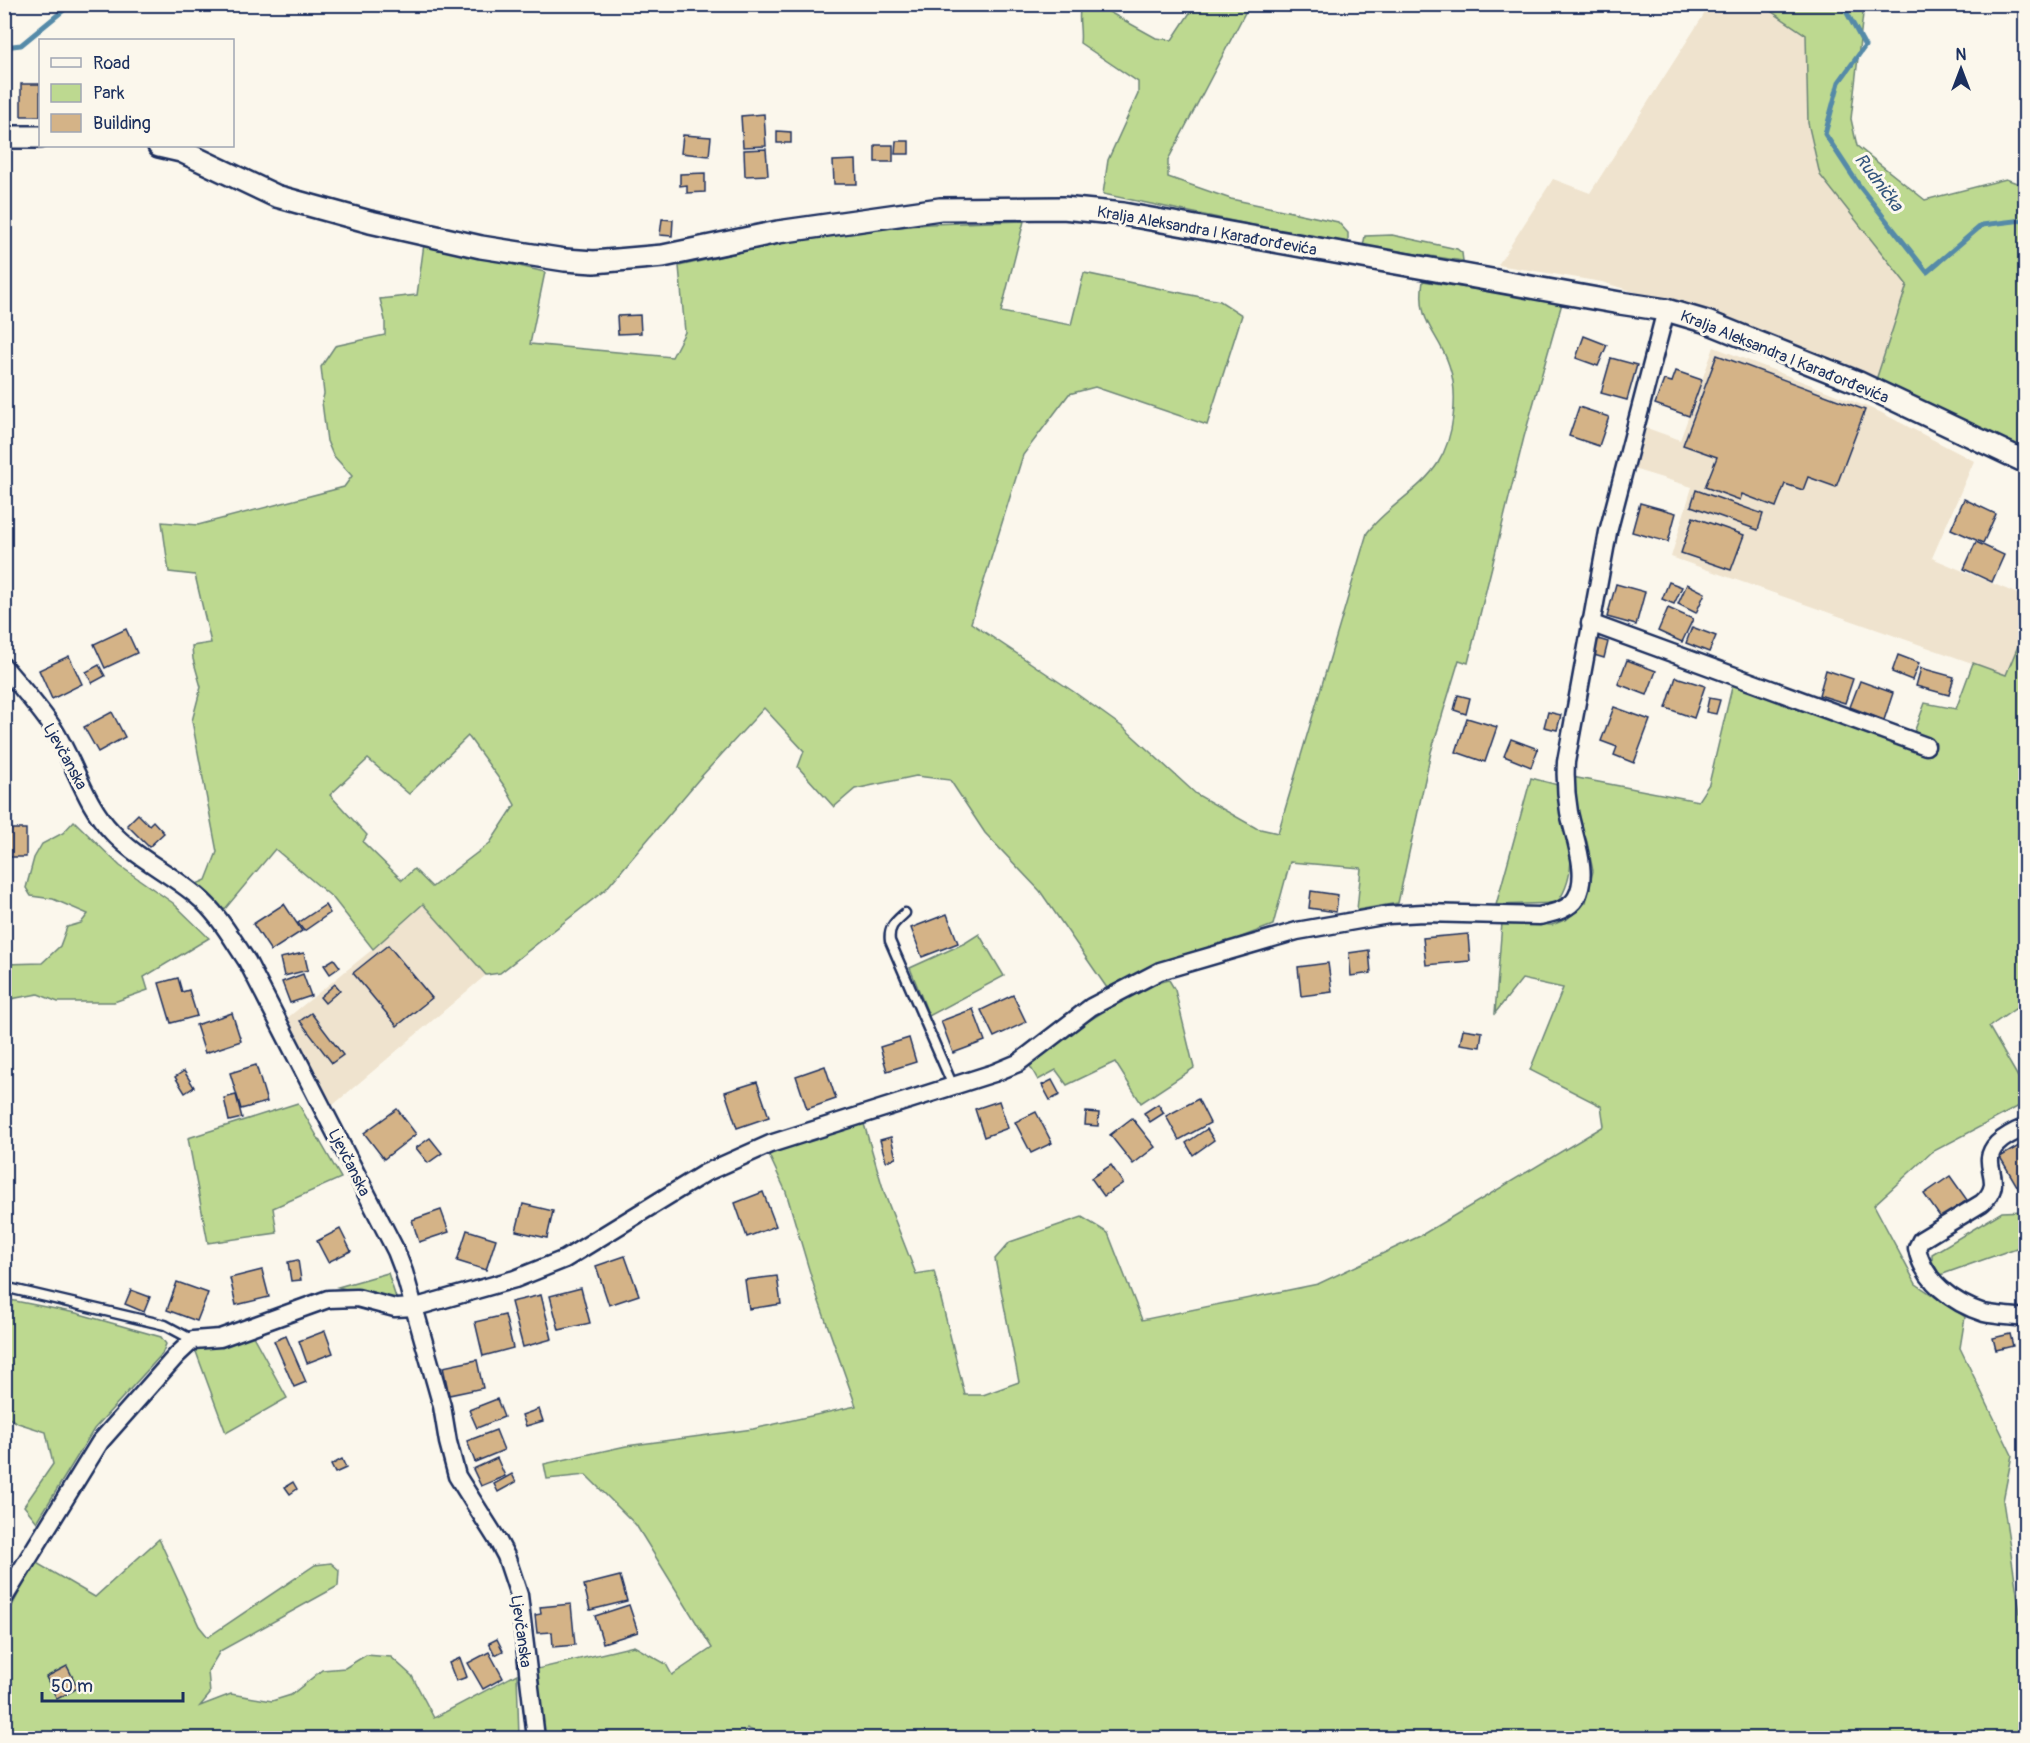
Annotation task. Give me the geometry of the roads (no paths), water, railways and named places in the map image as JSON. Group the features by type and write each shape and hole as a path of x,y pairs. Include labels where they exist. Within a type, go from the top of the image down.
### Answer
{"street":[{"path":"4,137 39,137"},
{"name":"Kralja Aleksandra I Karađorđevića","path":"163,147 181,151 276,195 370,222 481,247 565,260 620,261 663,256 778,232 940,209 1063,208 1123,214 1666,310 1707,322 1857,382 2025,462"},
{"path":"4,1598 100,1442 193,1340 220,1338 328,1299 357,1298 395,1308 416,1307 515,1279 565,1259 705,1173 770,1144 994,1073 1018,1063 1091,1007 1160,971 1297,931 1388,915 1423,913 1539,916 1557,912 1571,903 1577,897 1581,872 1566,794 1566,762 1608,532 1666,310"},
{"path":"1590,623 1926,746"},
{"name":"Ljevčanska","path":"4,667 54,729 94,809 112,832 130,848 198,896 215,915 247,961 396,1251 416,1307 442,1406 457,1476 502,1548 519,1595 536,1738"},
{"path":"2025,1127 1998,1143 1992,1152 1989,1162 1994,1181 1991,1195 1982,1203 1921,1240 1917,1248 1922,1268 1928,1276 1961,1303 1985,1313 2025,1318"}],"lane":[{"path":"904,914 892,925 889,932 890,941 953,1086"},
{"path":"4,1287 165,1325 193,1340"}],"waterway":[{"name":"Rudnička","path":"4,47 21,45 71,4"},
{"name":"Rudnička","path":"1838,4 1846,11 1865,46 1839,82 1825,134 1860,187 1927,272 1982,225 2023,220 2026,226"}]}
